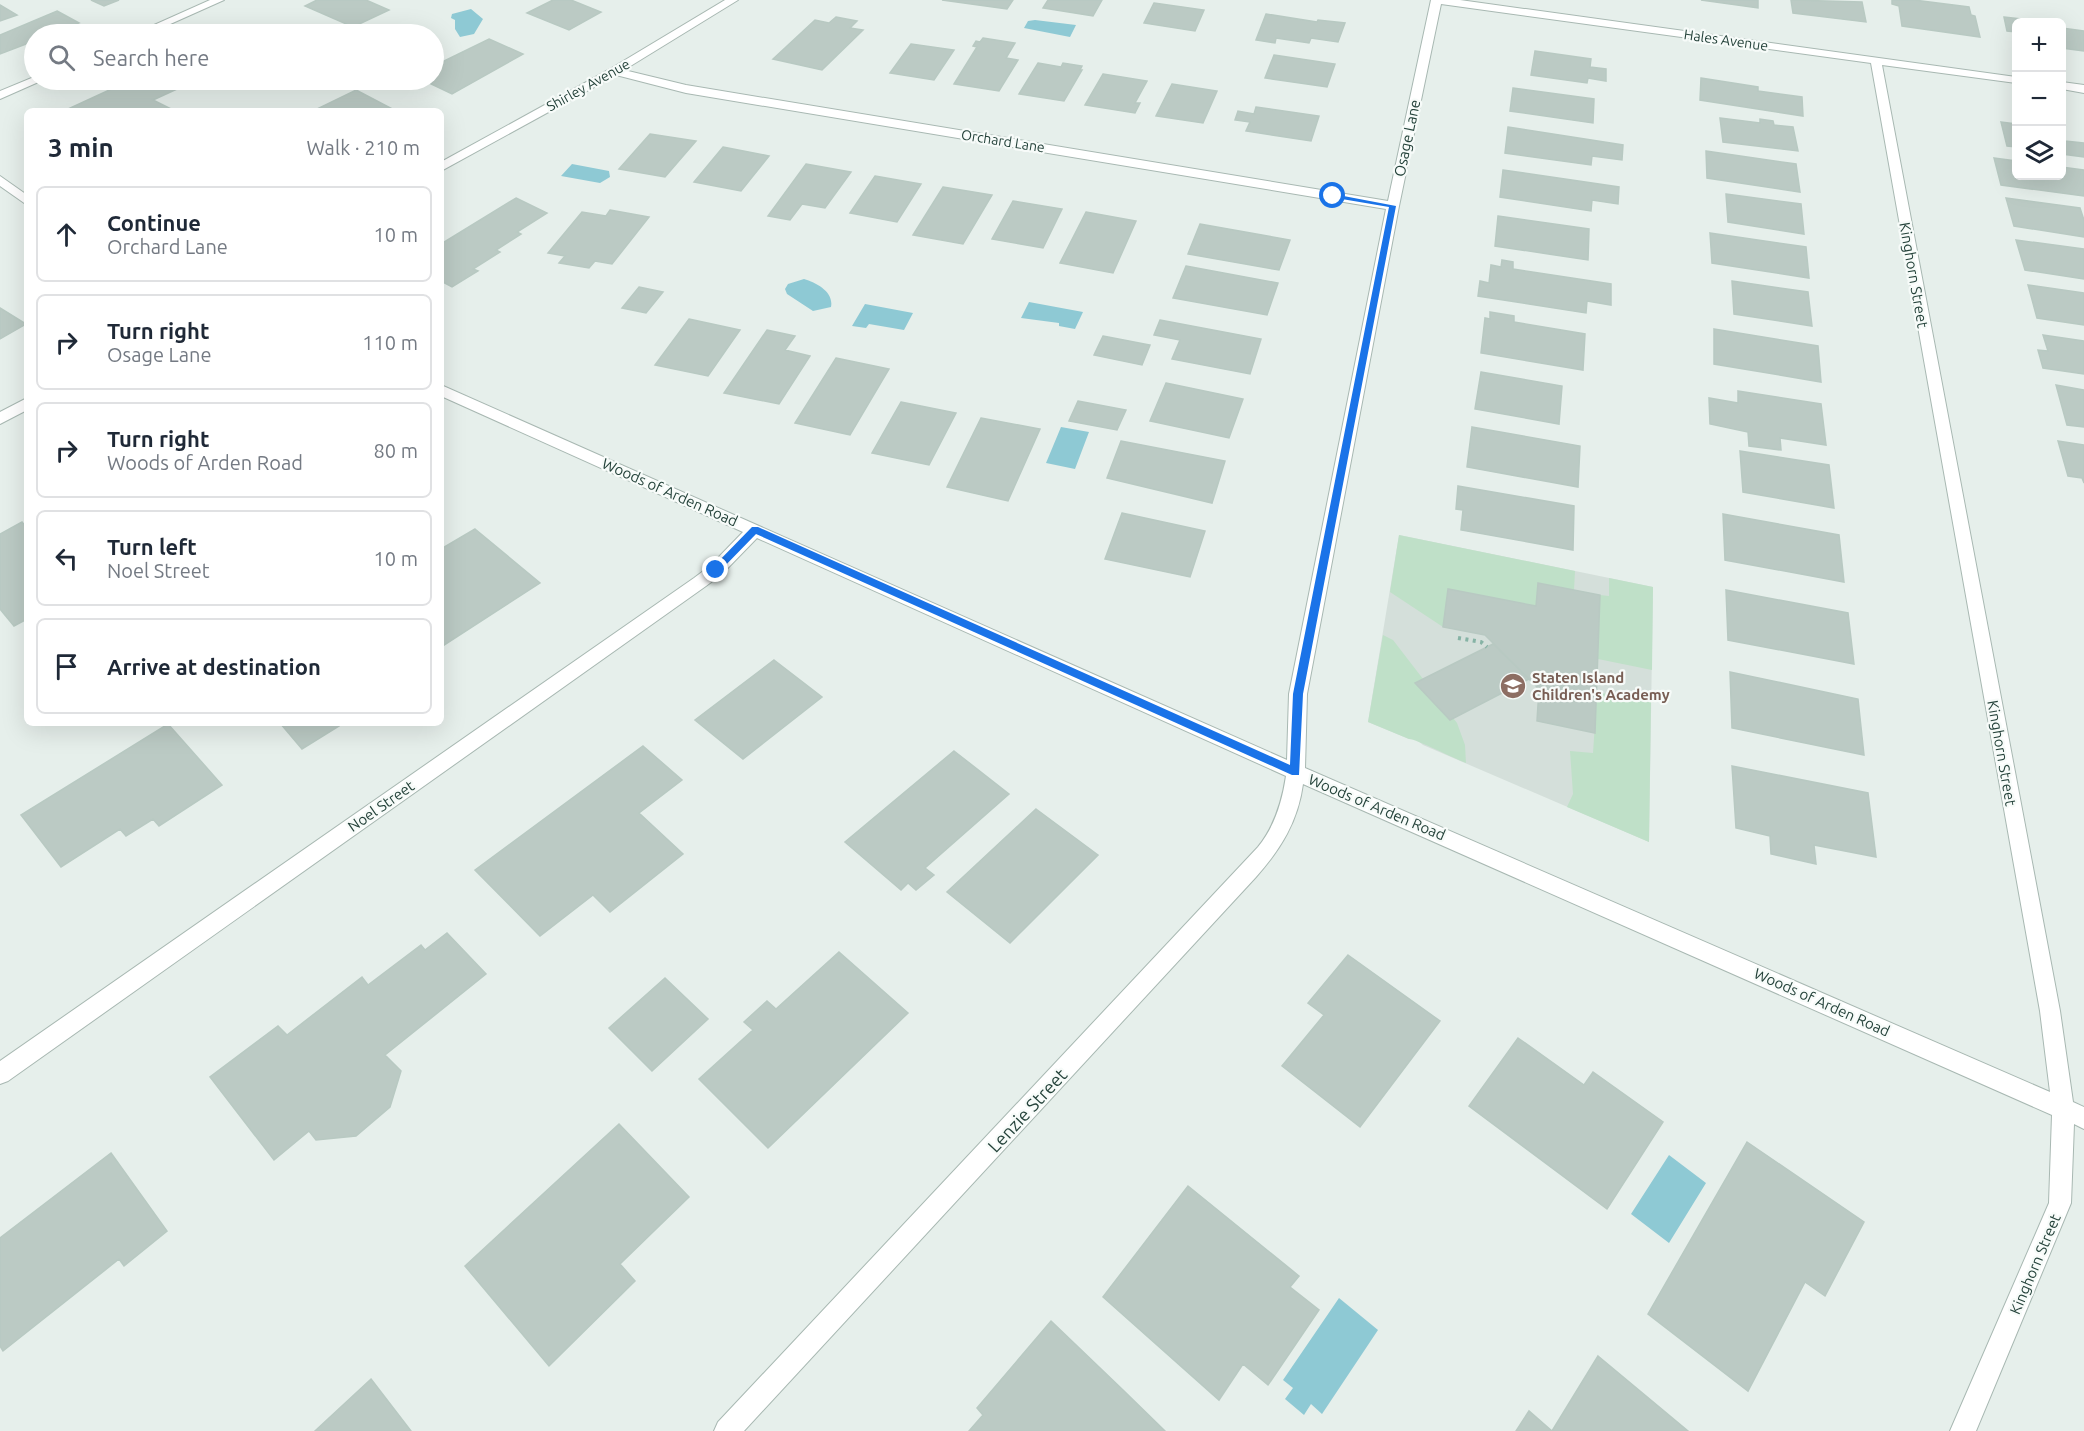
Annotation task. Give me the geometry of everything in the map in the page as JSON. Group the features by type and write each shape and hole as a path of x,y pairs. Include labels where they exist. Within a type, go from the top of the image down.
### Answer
{"street":[{"path":"163,24 219,0"},
{"name":"Shirley Avenue","path":"444,165 614,71 733,0"},
{"name":"Hales Avenue","path":"1436,0 2012,79"},
{"name":"Osage Lane","path":"1295,772 1298,694 1393,206 1436,0"},
{"name":"Kinghorn Street","path":"1876,61 2050,1011 2063,1109 2060,1203 1963,1431"},
{"name":"Orchard Lane","path":"614,71 686,89 1393,206"},
{"path":"0,95 24,85"},
{"path":"2066,87 2084,89"},
{"path":"0,180 24,199"},
{"name":"Woods of Arden Road","path":"444,391 1295,772 2084,1118"},
{"path":"0,419 24,405"},
{"name":"Noel Street","path":"0,1074 700,582 723,563 755,530"},
{"name":"Lenzie Street","path":"727,1431 1271,846 1283,824 1292,798 1295,772"}],"path":[{"path":"1458,638 1481,642 1487,647"}],"shaded area":[{"name":"Staten Island Children's Academy","path":"1399,535 1653,587 1649,842 1423,745 1416,739 1409,739 1368,722"}],"green space":[{"path":"1399,535 1575,571 1574,590 1538,584 1536,606 1448,589 1443,627 1390,592"},
{"path":"1609,578 1653,587 1652,670 1598,659 1600,595 1609,596"},
{"path":"1383,635 1393,640 1457,723 1465,745 1466,763 1368,722"},
{"path":"1597,692 1651,702 1649,842 1567,807 1573,794 1570,751 1593,753"}],"water":[{"path":"471,9 483,19 474,34 460,37 455,29 455,20 451,18 452,14"},
{"path":"1028,21 1076,25 1070,37 1024,28"},
{"path":"572,164 609,171 610,177 600,183 561,176"},
{"path":"804,279 819,286 827,293 831,307 813,311 787,294 785,289 788,284"},
{"path":"1029,302 1083,312 1075,329 1059,326 1059,323 1021,318"},
{"path":"865,304 913,313 904,330 869,324 866,328 852,326"},
{"path":"1061,427 1089,432 1075,469 1046,463"},
{"path":"1669,1155 1706,1183 1669,1243 1631,1214"},
{"path":"1339,1298 1378,1330 1322,1414 1311,1404 1304,1415 1285,1399 1293,1388 1283,1380"}],"building":[{"path":"91,0 119,0 104,6"},
{"path":"317,0 366,0 389,10 359,24 346,24 305,6"},
{"path":"553,0 571,0 601,12 569,30 527,13"},
{"path":"942,0 1013,0 1007,9"},
{"path":"1048,0 1102,0 1093,16 1043,8"},
{"path":"1701,0 1758,0 1758,8"},
{"path":"1791,0 1862,2 1866,22 1793,13"},
{"path":"1892,0 1914,0 1969,7 1971,15 1975,16 1980,37 1902,26 1899,6 1892,4"},
{"path":"1154,3 1204,10 1195,31 1144,23"},
{"path":"0,5 17,15 0,21"},
{"path":"57,11 79,23 76,24 26,24"},
{"path":"1266,14 1317,22 1318,20 1345,23 1338,42 1311,38 1309,43 1276,38 1275,43 1256,40"},
{"path":"836,17 857,21 850,28 863,30 822,70 773,59 815,20 829,23"},
{"path":"2004,17 2013,18 2012,32 2007,31"},
{"path":"24,25 24,45 0,54 0,35"},
{"path":"2066,29 2084,31 2084,51 2066,49"},
{"path":"983,38 1015,43 1006,58 1018,60 999,91 954,84 977,47 973,46 976,41 980,42"},
{"path":"489,39 523,54 452,94 444,90 444,61"},
{"path":"911,44 954,50 934,80 890,73"},
{"path":"1535,51 1591,59 1590,67 1606,69 1606,81 1588,78 1587,83 1531,75"},
{"path":"1274,55 1335,64 1327,87 1265,78"},
{"path":"1038,63 1061,67 1063,63 1082,66 1080,70 1082,70 1064,101 1019,94"},
{"path":"1103,74 1147,81 1135,103 1140,103 1135,113 1085,105"},
{"path":"1701,78 1758,87 1758,91 1802,97 1803,116 1700,100"},
{"path":"1172,84 1217,91 1203,123 1156,116"},
{"path":"1513,88 1594,99 1593,123 1510,111"},
{"path":"109,90 175,90 153,100 169,108 70,108"},
{"path":"356,90 390,108 319,108"},
{"path":"1256,107 1319,116 1311,141 1246,131 1250,122 1235,120 1238,111 1254,114"},
{"path":"1720,118 1760,123 1760,119 1773,121 1774,125 1793,127 1798,151 1723,142"},
{"path":"2001,122 2012,123 2012,147 2007,146"},
{"path":"1508,127 1623,145 1622,160 1592,156 1591,165 1505,153"},
{"path":"650,134 696,141 665,177 619,169"},
{"path":"2066,141 2084,143 2084,157 2066,155"},
{"path":"723,147 769,156 741,191 694,182"},
{"path":"1706,151 1796,164 1800,192 1707,178"},
{"path":"1994,158 2012,160 2012,180 2066,180 2066,168 2084,170 2084,196 2001,185"},
{"path":"806,164 851,172 825,208 802,204 790,220 768,216"},
{"path":"1503,170 1619,187 1618,204 1592,200 1591,211 1500,197"},
{"path":"875,176 921,184 897,222 850,213"},
{"path":"943,187 992,195 963,244 913,235"},
{"path":"1726,194 1801,204 1804,234 1728,222"},
{"path":"516,198 547,213 517,232 521,234 496,250 500,252 473,269 478,271 452,287 444,283 444,242"},
{"path":"2006,198 2080,208 2084,220 2084,237 2014,226"},
{"path":"1013,201 1062,209 1043,248 992,239"},
{"path":"610,210 649,217 612,264 595,261 589,268 559,263 565,256 548,253 582,212 606,216"},
{"path":"1086,212 1136,221 1113,273 1060,263"},
{"path":"1498,216 1589,229 1588,260 1495,246"},
{"path":"1200,224 1290,240 1279,270 1188,254"},
{"path":"1710,233 1806,247 1809,278 1712,263"},
{"path":"2016,240 2084,249 2084,279 2025,270"},
{"path":"1502,260 1513,262 1513,269 1611,284 1611,305 1587,301 1586,313 1478,296 1480,281 1489,283 1491,265 1501,267"},
{"path":"1186,266 1278,283 1267,315 1173,298"},
{"path":"1732,281 1808,292 1812,326 1734,314"},
{"path":"2028,285 2084,293 2084,325 2037,318"},
{"path":"639,287 663,292 646,313 622,308"},
{"path":"0,308 24,323 24,325 0,339"},
{"path":"1490,312 1514,316 1514,322 1585,334 1583,370 1481,353 1485,318 1490,319"},
{"path":"689,319 740,330 708,376 655,365"},
{"path":"1160,320 1261,339 1250,374 1172,359 1180,340 1154,335"},
{"path":"1714,329 1818,346 1821,382 1714,364"},
{"path":"767,330 795,336 785,350 810,356 779,404 724,393"},
{"path":"2043,335 2084,341 2084,374 2043,368 2038,350 2048,351"},
{"path":"1103,336 1150,345 1142,365 1094,355"},
{"path":"836,358 889,369 850,435 795,423"},
{"path":"1481,372 1562,386 1559,424 1475,409"},
{"path":"1166,383 1243,399 1229,438 1150,421"},
{"path":"2056,385 2084,390 2084,427 2067,425"},
{"path":"1738,391 1821,404 1826,445 1780,438 1781,450 1749,446 1748,432 1710,424 1709,398 1738,403"},
{"path":"1078,401 1126,410 1117,430 1069,421"},
{"path":"901,402 956,413 929,465 872,453"},
{"path":"981,418 1040,429 1008,501 947,487"},
{"path":"1472,427 1580,446 1578,487 1467,467"},
{"path":"1121,441 1225,461 1212,503 1107,478"},
{"path":"2058,441 2084,445 2084,483 2082,478 2068,476"},
{"path":"1740,451 1829,465 1834,508 1743,492"},
{"path":"1458,486 1574,506 1573,550 1461,530 1463,510 1456,509"},
{"path":"1122,513 1205,531 1190,577 1105,559"},
{"path":"1723,514 1839,535 1844,582 1725,560"},
{"path":"22,522 24,524 24,621 14,626 0,609 0,534"},
{"path":"475,529 540,583 444,645 444,547"},
{"path":"1538,583 1600,595 1595,733 1537,721 1539,689 1485,635 1443,627 1448,589 1536,606"},
{"path":"1726,590 1848,613 1854,664 1728,640"},
{"path":"1493,644 1529,679 1450,720 1415,683"},
{"path":"774,660 822,697 743,759 695,720"},
{"path":"1730,672 1858,699 1864,755 1732,728"},
{"path":"165,726 170,726 222,785 159,826 153,819 126,836 120,829 61,867 21,815"},
{"path":"283,726 339,726 302,749"},
{"path":"643,746 682,780 639,813 683,854 610,912 593,895 540,936 475,870"},
{"path":"954,751 1009,794 925,868 934,875 916,890 908,883 901,890 845,842"},
{"path":"1732,766 1868,793 1876,857 1814,845 1816,864 1771,854 1770,836 1736,828"},
{"path":"1036,809 1098,855 1010,943 947,892"},
{"path":"447,933 486,974 385,1055 401,1071 390,1107 356,1136 316,1140 309,1131 274,1160 210,1077 278,1026 287,1035 362,977 368,985 421,945 425,950"},
{"path":"839,952 908,1013 768,1148 699,1079 753,1030 744,1022 767,1001 776,1009"},
{"path":"1348,955 1440,1021 1360,1127 1282,1066 1324,1015 1308,1003"},
{"path":"665,978 708,1019 652,1071 609,1028"},
{"path":"1518,1038 1584,1085 1593,1072 1663,1122 1607,1209 1469,1106"},
{"path":"619,1124 689,1197 620,1264 635,1281 549,1366 465,1266"},
{"path":"1747,1142 1864,1222 1825,1296 1805,1282 1748,1391 1648,1314"},
{"path":"111,1153 167,1231 124,1266 119,1259 3,1351 0,1346 0,1238"},
{"path":"1188,1186 1299,1276 1290,1287 1319,1310 1268,1385 1243,1364 1219,1400 1103,1297"},
{"path":"1051,1321 1165,1431 969,1431 983,1415 977,1408"},
{"path":"1598,1356 1688,1431 1552,1431"},
{"path":"371,1379 411,1431 315,1431"},
{"path":"1529,1411 1552,1431 1516,1431"}],"place":[{"name":"Staten Island Children's Academy","path":"1513,686"}],"route":[{"path":"716,570 755,530 1295,772 1298,694 1393,206 1333,196"}]}
